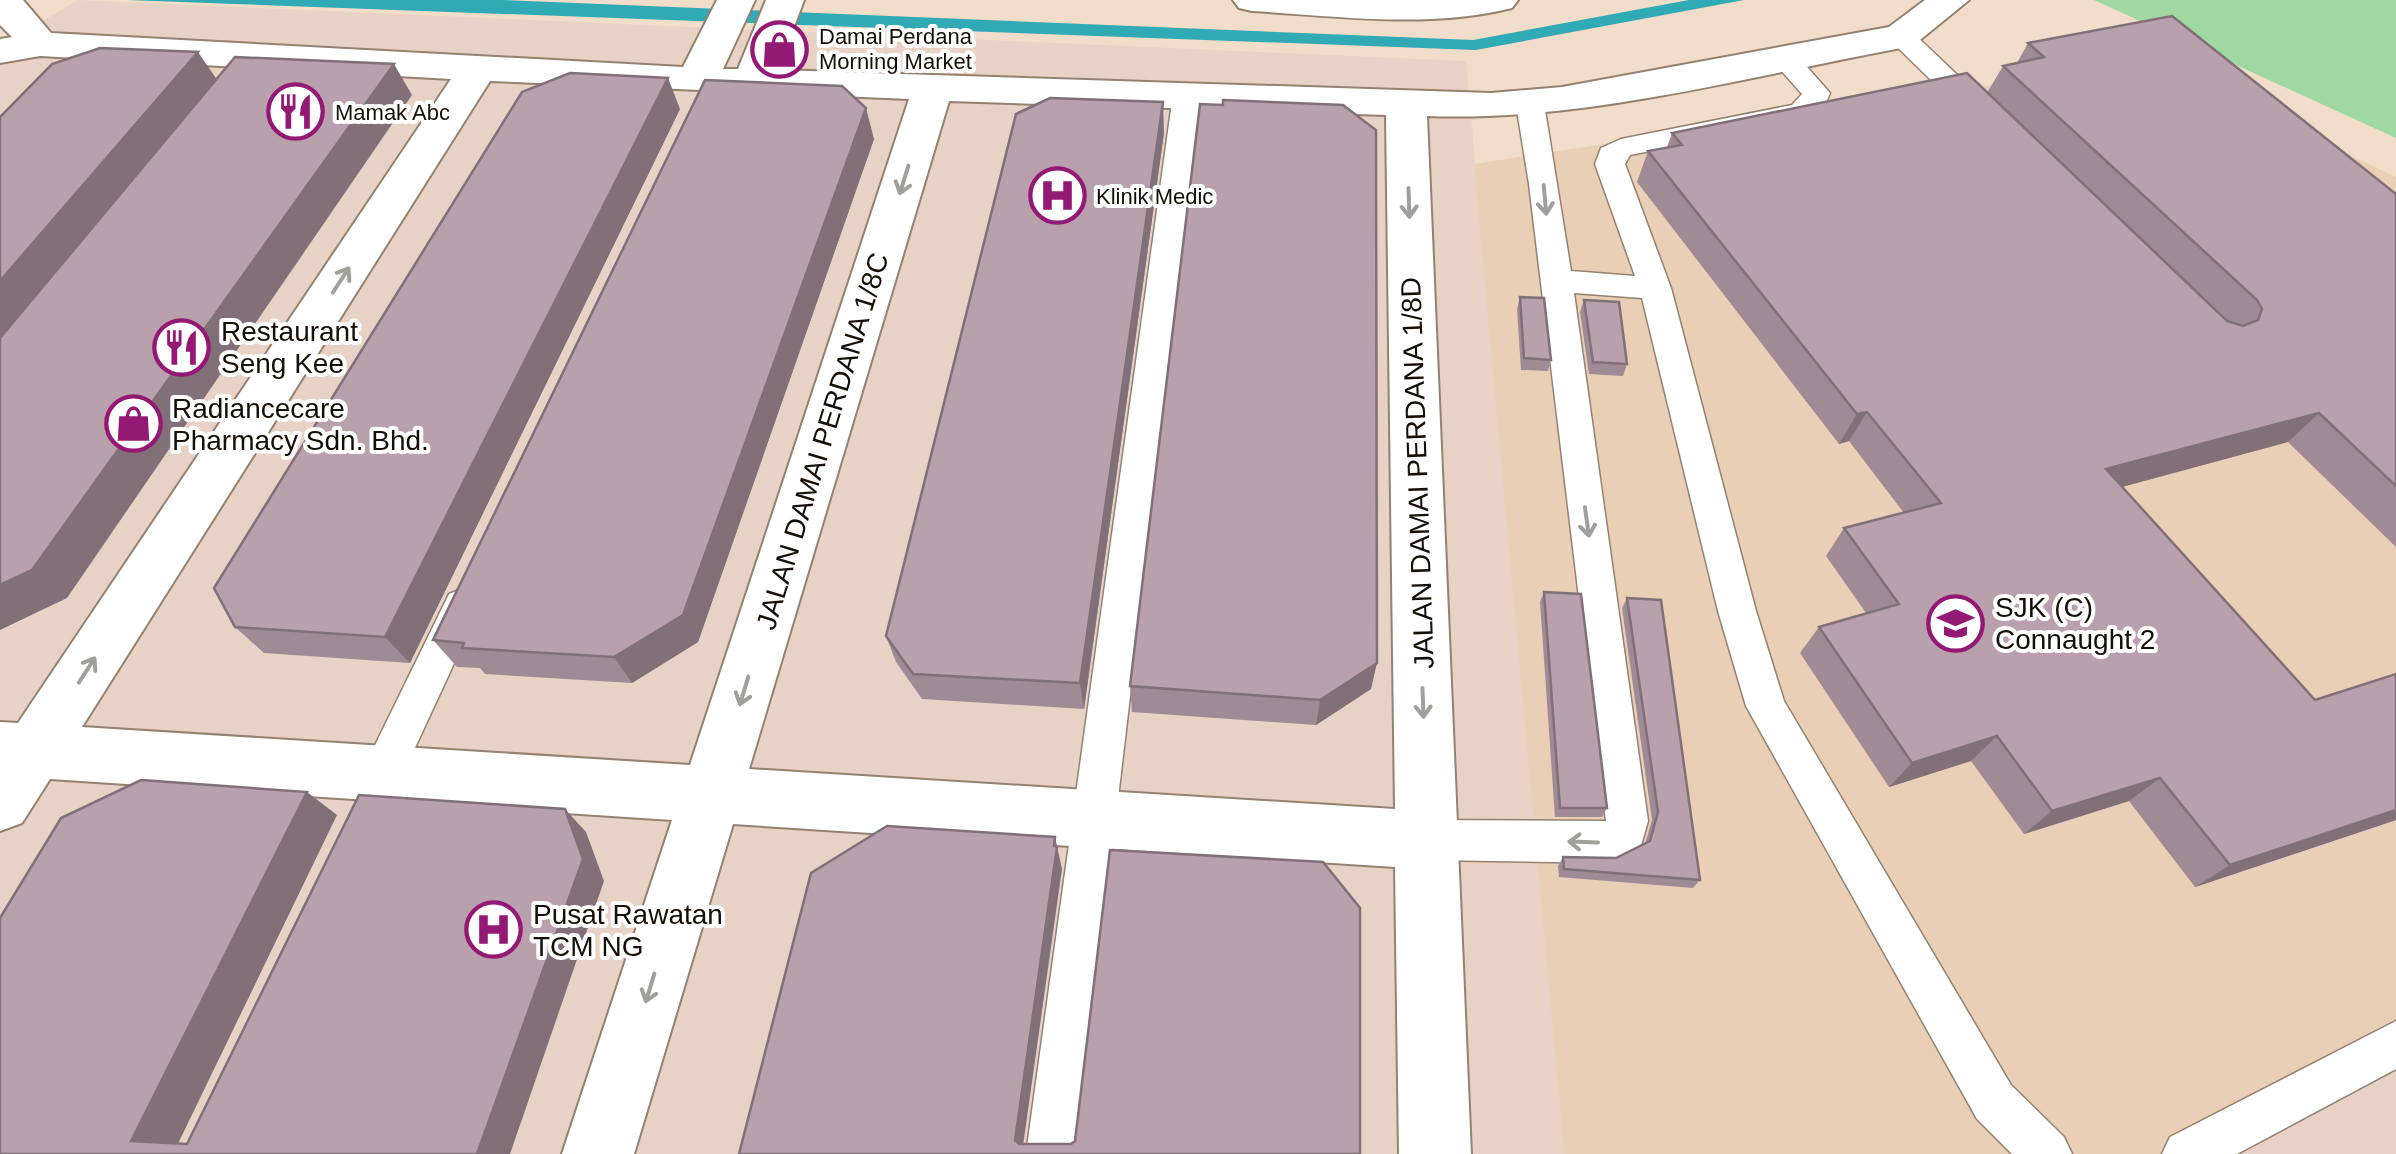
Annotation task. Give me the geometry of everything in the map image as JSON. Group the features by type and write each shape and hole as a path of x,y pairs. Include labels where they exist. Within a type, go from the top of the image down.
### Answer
{"street":[{"path":"4,0 8,12 40,44"},
{"path":"1252,0 1444,5 1498,0"},
{"path":"0,52 40,44 248,74 478,70 702,92 753,82 1406,106 1530,104 1902,36 1950,0"},
{"path":"702,92 730,13"},
{"path":"753,82 779,14"},
{"path":"0,85 40,44"},
{"path":"0,803 17,750 478,70"},
{"name":"JALAN DAMAI PERDANA 1/8C","path":"598,1154 933,87"},
{"name":"JALAN DAMAI PERDANA 1/8D","path":"1406,106 1436,1154"},
{"path":"17,750 370,799 711,795 1427,840"}],"lane":[{"path":"1902,36 2002,133"},
{"path":"1783,57 1816,93 1814,104 1802,112 1621,148 1610,164 1656,288 1737,611 1766,706 1994,1102 2047,1154"},
{"path":"1051,1154 1188,95"},
{"path":"1427,840 1611,843 1625,836 1628,822 1544,184 1530,104"},
{"path":"1554,281 1656,288"},
{"path":"370,799 476,578"},
{"path":"2187,1154 2396,1044"}],"shaded area":[{"path":"78,0 1466,61 1564,1154 0,1154 0,46"},
{"name":"SJK (C) Connaught 2","path":"2148,61 2396,177 2396,1069 2233,1154 1564,1154 1474,164"},
{"path":"2396,1069 2396,1154 2233,1154"}],"green space":[{"path":"2094,0 2396,0 2396,138"}],"water":[{"path":"127,0 501,0 1473,40 1689,0 1744,0 1476,50"}],"building":[{"path":"2172,16 2396,194 2396,486 2319,413 2106,469 2315,700 2396,674 2396,810 2230,865 2160,778 2052,811 1997,736 1912,763 1819,627 1899,604 1844,528 1941,503 1867,412 1857,414 1648,151 1682,145 1672,133 1967,73 2227,321 2243,326 2258,320 2262,309 2257,300 2003,66 2044,57 2028,43"},
{"path":"100,48 198,52 0,281 0,117 52,64"},
{"path":"235,57 394,64 32,570 0,585 0,338"},
{"path":"570,73 668,78 385,637 235,627 214,588 522,92"},
{"path":"705,80 842,86 866,108 683,615 614,657 462,648 464,643 433,640"},
{"path":"1050,98 1163,102 1080,683 913,674 886,636 1016,114"},
{"path":"1223,100 1343,105 1376,130 1377,663 1320,700 1130,686 1200,104 1223,105"},
{"path":"1520,297 1544,298 1551,360 1524,358"},
{"path":"1584,300 1619,302 1627,364 1593,362"},
{"path":"1544,592 1581,594 1607,808 1560,808"},
{"path":"1627,598 1661,600 1700,880 1564,869 1563,857 1616,858 1650,841 1658,812"},
{"path":"141,780 307,792 131,1141 187,1144 359,795 565,809 583,859 477,1154 0,1154 0,918 61,818"},
{"path":"887,826 1055,837 1057,847 1015,1140 1019,1144 1075,1141 1110,850 1323,862 1360,908 1360,1154 739,1154 811,873"}],"place":[{"name":"Damai Perdana Morning Market","path":"780,49"},
{"name":"Mamak Abc","path":"296,112"},
{"name":"Klinik Medic","path":"1057,196"},
{"name":"Restaurant Seng Kee","path":"182,347"},
{"name":"Radiancecare Pharmacy Sdn. Bhd.","path":"133,424"},
{"name":"SJK (C) Connaught 2","path":"1956,623"},
{"name":"Pusat Rawatan TCM NG","path":"494,930"}]}
